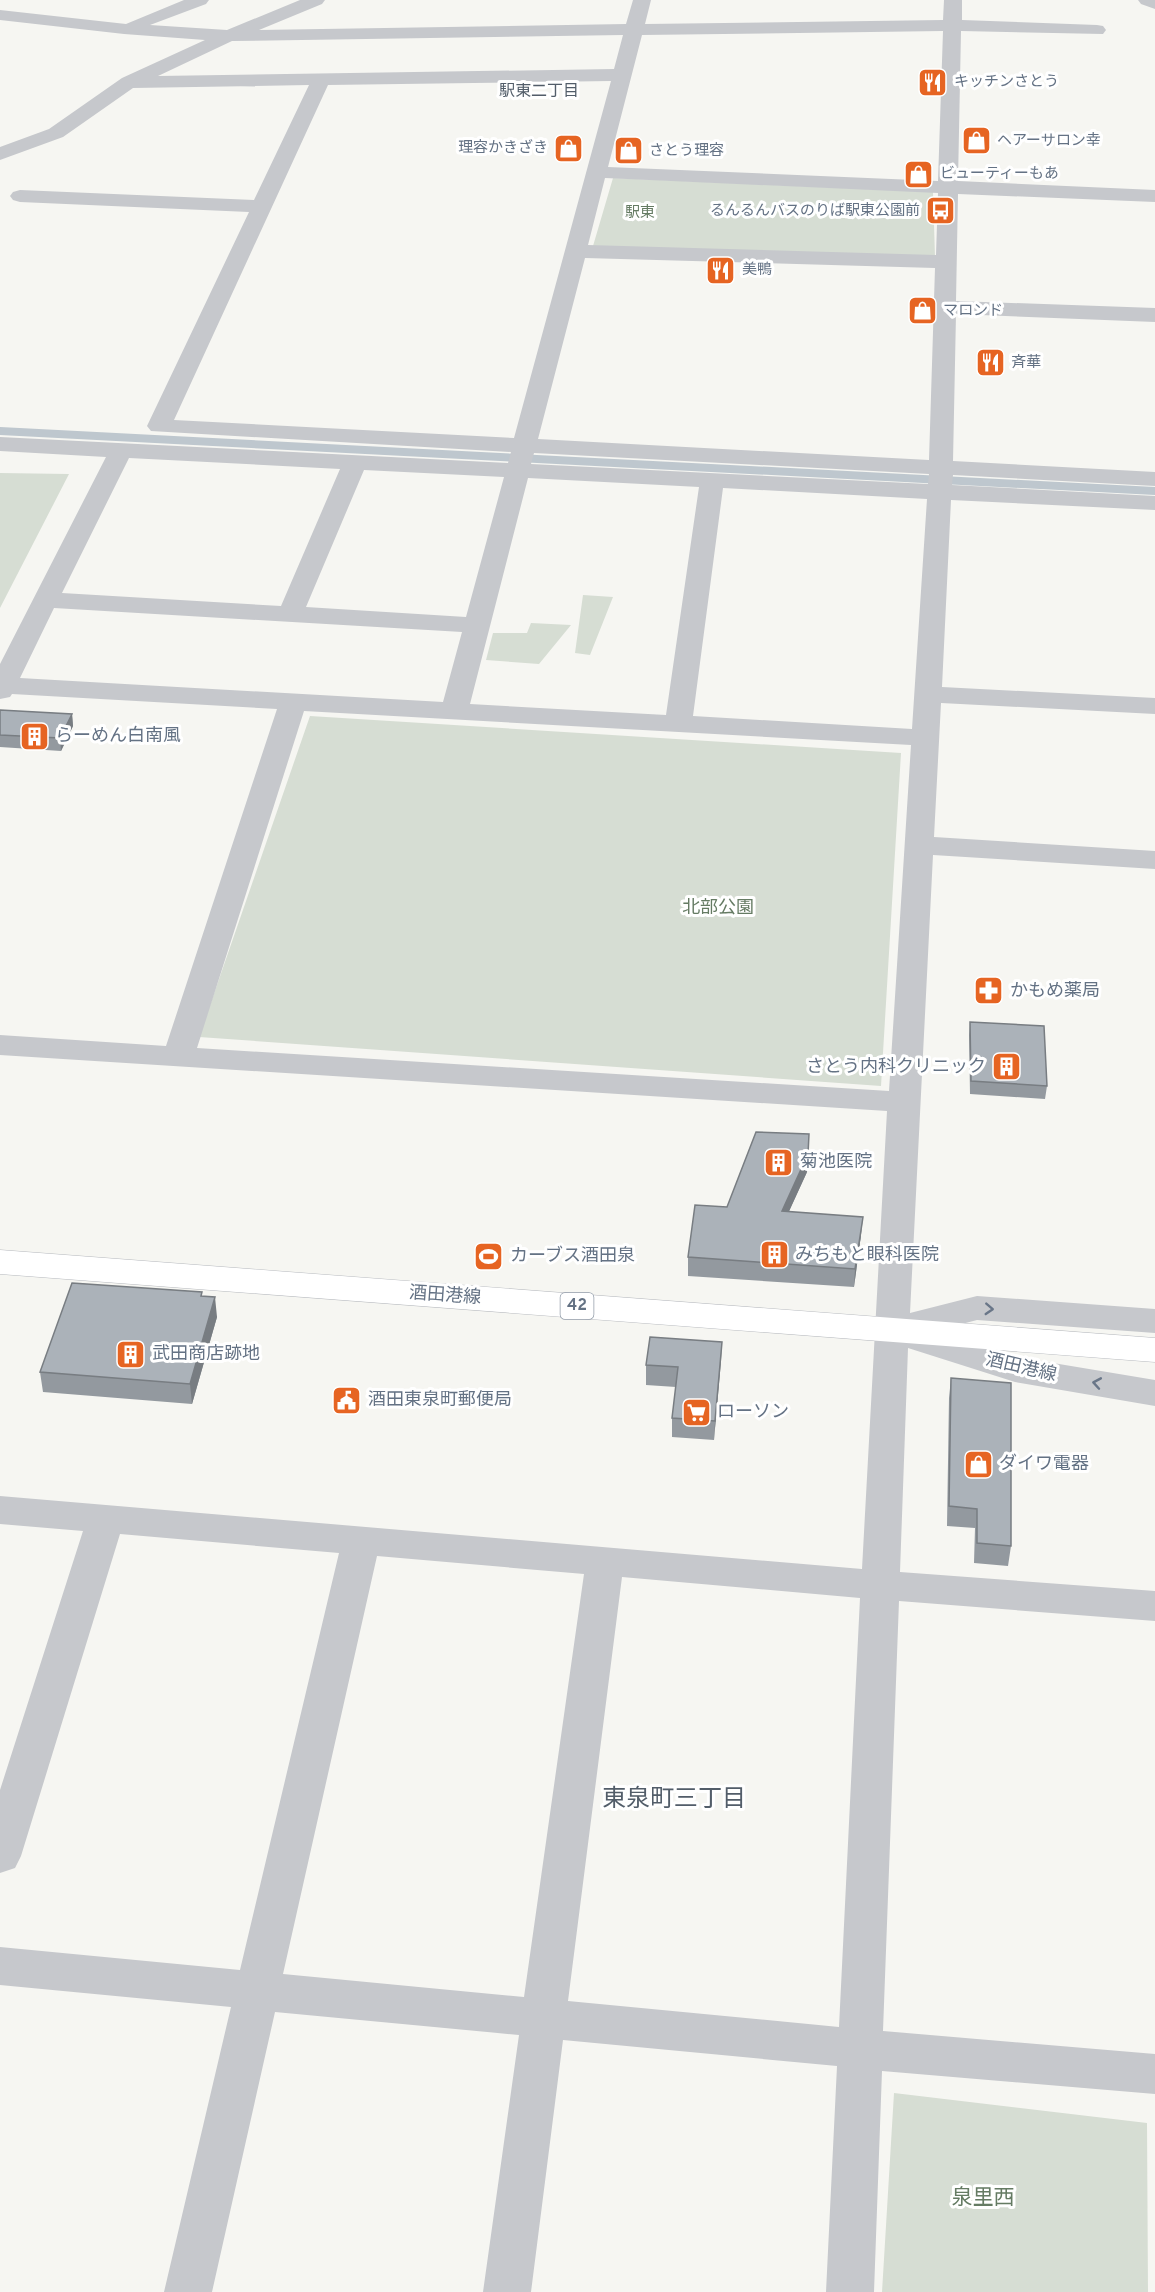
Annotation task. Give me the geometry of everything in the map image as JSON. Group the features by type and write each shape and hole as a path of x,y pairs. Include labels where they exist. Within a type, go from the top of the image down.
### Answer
{"main road":[{"name":"酒田港線","path":"0,1262 1155,1350"}],"street":[{"path":"124,29 200,0"},
{"path":"0,154 56,133 129,82 229,36 316,0"},
{"path":"454,711 620,75 642,0"},
{"path":"850,2292 891,1330 941,480 953,0"},
{"path":"1147,0 1155,4"},
{"path":"0,32 40,20 71,5"},
{"path":"0,15 124,29 229,36 953,25 1097,30"},
{"path":"129,82 620,75"},
{"path":"321,79 159,426 520,458 712,481 1155,479"},
{"path":"595,172 1155,196"},
{"path":"20,196 262,206"},
{"path":"574,251 947,262"},
{"path":"946,307 1155,315"},
{"path":"0,444 355,462 520,458 941,480 1155,503"},
{"path":"121,450 1,687 925,738"},
{"path":"290,614 355,462"},
{"path":"678,724 712,481"},
{"path":"45,600 477,625"},
{"path":"928,694 1155,706"},
{"path":"178,1056 293,702"},
{"path":"919,846 1155,860"},
{"path":"0,1045 904,1102"},
{"name":"酒田港線","path":"891,1330 978,1308 1155,1321"},
{"name":"酒田港線","path":"891,1330 1015,1369 1155,1393"},
{"path":"0,1510 880,1585 1155,1605"},
{"path":"0,1856 106,1519"},
{"path":"188,2292 361,1541"},
{"path":"507,2292 605,1561"},
{"path":"0,1966 860,2049 1155,2074"}],"green space":[{"name":"駅東","path":"613,178 933,192 935,257 593,246"},
{"path":"0,473 69,474 0,608"},
{"path":"583,595 613,597 590,655 575,653"},
{"path":"531,623 571,625 539,664 486,660 493,633 527,633"},
{"name":"北部公園","path":"310,716 901,753 881,1086 199,1037"},
{"name":"泉里西","path":"894,2093 1147,2123 1148,2292 882,2292"}],"building":[{"path":"0,710 72,714 60,738 0,735"},
{"name":"さとう内科クリニック","path":"970,1022 1044,1026 1047,1086 971,1081"},
{"path":"756,1132 809,1134 808,1154 782,1211 863,1217 855,1269 688,1257 695,1205 727,1207"},
{"name":"武田商店跡地","path":"72,1283 202,1292 201,1296 215,1297 190,1384 40,1372"},
{"name":"ローソン","path":"650,1337 722,1342 715,1421 672,1418 678,1367 646,1365"},
{"name":"ダイワ電器","path":"951,1378 1011,1383 1011,1546 977,1543 977,1509 949,1506"}],"waterway":[{"path":"0,431 1155,491"}],"place":[{"name":"キッチンさとう","path":"933,82"},
{"name":"ヘアーサロン幸","path":"976,141"},
{"name":"理容かきざき","path":"569,148"},
{"name":"さとう理容","path":"628,151"},
{"name":"ビューティーもあ","path":"919,174"},
{"name":"るんるんバスのりば駅東公園前","path":"941,211"},
{"name":"美鴨","path":"721,270"},
{"name":"マロンド","path":"922,311"},
{"name":"斉華","path":"990,363"},
{"name":"らーめん白南風","path":"34,736"},
{"name":"かもめ薬局","path":"989,991"},
{"name":"さとう内科クリニック","path":"1007,1067"},
{"name":"菊池医院","path":"779,1162"},
{"name":"みちもと眼科医院","path":"774,1255"},
{"name":"カーブス酒田泉","path":"489,1256"},
{"name":"武田商店跡地","path":"131,1354"},
{"name":"酒田東泉町郵便局","path":"347,1400"},
{"name":"ローソン","path":"696,1412"},
{"name":"ダイワ電器","path":"978,1464"}],"district":[{"name":"駅東二丁目","path":"539,92"},
{"name":"東泉町三丁目","path":"674,1800"}]}
